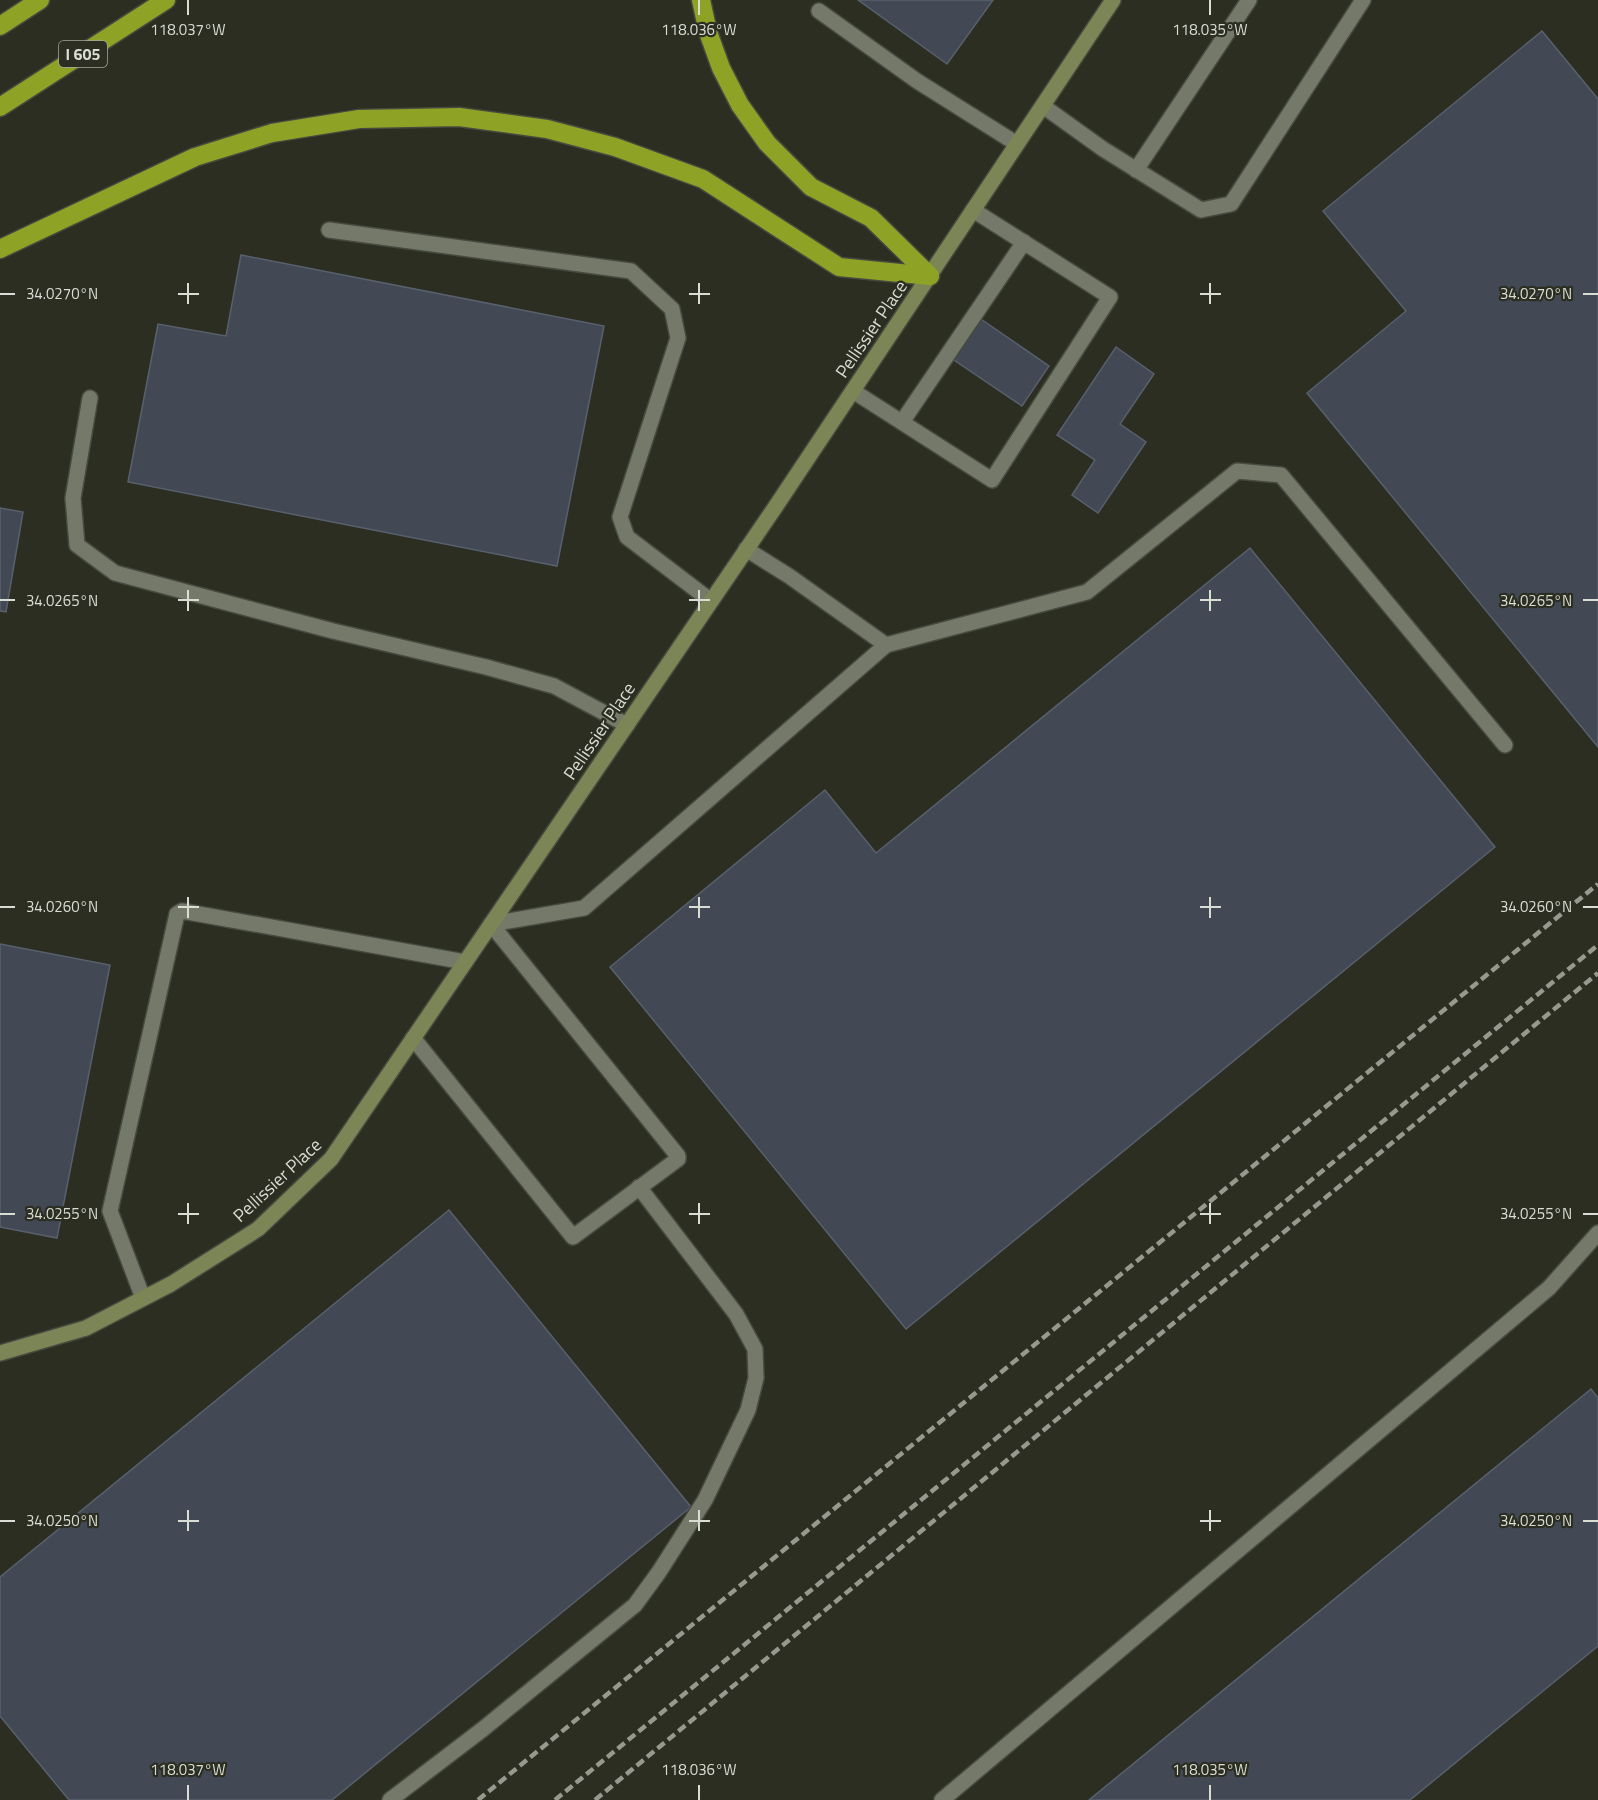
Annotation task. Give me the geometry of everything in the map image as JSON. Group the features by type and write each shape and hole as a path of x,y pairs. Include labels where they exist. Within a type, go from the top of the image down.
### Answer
{"highway":[{"path":"0,26 40,0"},
{"name":"I 605","path":"0,107 166,0"},
{"path":"701,0 708,32 721,68 740,105 767,142 811,187 871,218 930,276"},
{"path":"0,249 195,157 272,133 359,119 459,117 547,129 615,147 703,179 839,267 930,276"}],"main road":[{"name":"Pellissier Place","path":"0,1353 86,1328 171,1284 258,1228 331,1159 853,391 1113,0"}],"lane":[{"path":"1136,170 1249,0"},
{"path":"1043,106 1103,149 1201,210 1232,204 1363,0"},
{"path":"819,11 917,81 1017,144"},
{"path":"853,391 992,480 1110,297 974,210"},
{"path":"329,230 631,271 672,309 678,338 620,518 627,537 711,601"},
{"path":"903,422 1024,242"},
{"path":"90,398 73,498 77,545 115,573 333,631 486,667 554,686 627,725"},
{"path":"413,1038 573,1236 678,1159 678,1156 491,924 584,908 886,645 1087,592 1237,471 1281,475 1505,745"},
{"path":"746,549 789,576 886,645"},
{"path":"143,1299 110,1211 177,914 182,911 465,962"},
{"path":"390,1800 483,1729 635,1605 705,1500 748,1410 756,1378 755,1349 736,1314 639,1187"},
{"path":"942,1800 1549,1288 1598,1233"}],"building":[{"path":"858,0 993,0 947,64"},
{"path":"1542,31 1598,99 1598,747 1307,393 1406,311 1323,211"},
{"path":"241,255 604,326 557,566 128,482 158,324 226,336"},
{"path":"978,317 1049,366 1022,406 951,358"},
{"path":"1116,347 1154,374 1120,424 1146,442 1098,513 1072,495 1095,460 1057,435"},
{"path":"0,508 23,512 6,612 0,611"},
{"path":"1250,548 1495,847 906,1329 610,967 825,790 876,853"},
{"path":"0,944 110,965 57,1238 0,1227"},
{"path":"449,1210 691,1507 332,1800 69,1800 0,1716 0,1577"},
{"path":"1591,1389 1598,1398 1598,1646 1410,1800 1089,1800"}],"railway":[{"path":"478,1800 1598,884"},
{"path":"555,1800 1598,945"},
{"path":"595,1800 1598,973"}]}
